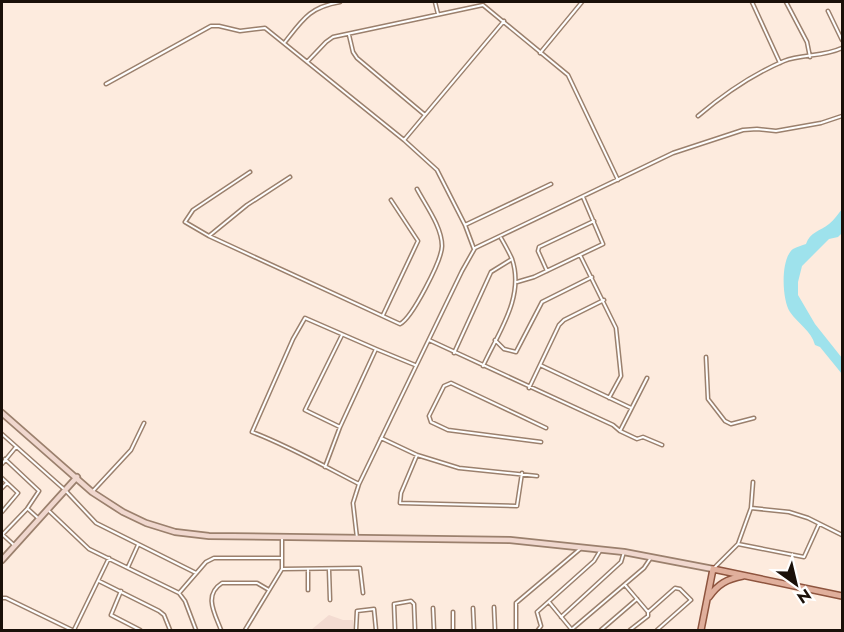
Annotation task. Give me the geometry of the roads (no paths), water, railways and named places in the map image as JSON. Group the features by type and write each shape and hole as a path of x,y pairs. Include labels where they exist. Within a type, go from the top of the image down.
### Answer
{"main road":[{"path":"2,413 92,492 123,512 146,523 175,532 209,536 282,538 510,540 582,546 651,556 843,596"},
{"path":"2,561 76,477"},
{"path":"701,630 713,569"},
{"path":"707,601 721,583 731,578 747,575"}],"street":[{"path":"285,42 312,10 340,2"},
{"path":"435,2 438,14"},
{"path":"540,52 582,2"},
{"path":"752,2 780,63"},
{"path":"786,2 807,42 810,57"},
{"path":"307,62 328,40 480,5 486,7 568,75 618,180"},
{"path":"828,11 843,40"},
{"path":"404,140 504,21"},
{"path":"106,84 211,26 240,32 265,28 404,140 437,170 465,225 474,249"},
{"path":"348,34 355,55 425,115"},
{"path":"698,116 724,93 786,60 831,53 843,48"},
{"path":"357,538 353,504 359,484 474,249 673,153 743,130 776,131 843,116"},
{"path":"250,172 193,210 185,222 209,236 399,324 405,322 439,259 442,246 439,231 417,189"},
{"path":"209,236 247,205 290,177"},
{"path":"465,225 551,184"},
{"path":"517,282 547,271 603,244 583,197"},
{"path":"383,315 418,241 391,200"},
{"path":"547,271 538,250 539,247 594,221"},
{"path":"483,366 514,301 517,282 512,259 500,237"},
{"path":"580,255 616,328 621,376 609,398"},
{"path":"454,353 491,272 512,259"},
{"path":"495,340 504,349 516,352 542,302 592,277"},
{"path":"529,388 562,322 604,300"},
{"path":"359,484 282,443 252,432 293,339 305,318 416,365"},
{"path":"340,427 305,410 342,335"},
{"path":"428,340 613,425 637,439 643,436 662,445"},
{"path":"326,467 340,427 376,349"},
{"path":"706,357 707,395 725,421 733,423 754,418"},
{"path":"540,364 631,408"},
{"path":"620,431 647,378"},
{"path":"541,442 448,430 431,423 429,416 444,386 451,383 546,428"},
{"path":"92,492 131,450 144,423"},
{"path":"2,437 64,490 96,523 196,573"},
{"path":"381,438 417,455 459,468 537,476"},
{"path":"2,464 16,447"},
{"path":"417,455 401,493 400,503 517,506 522,473"},
{"path":"5,459 38,490 38,495 2,535 15,546"},
{"path":"2,478 18,494 2,512"},
{"path":"713,569 738,544 751,508 753,482"},
{"path":"2,488 7,483"},
{"path":"27,508 39,519"},
{"path":"751,508 789,512 843,535"},
{"path":"48,510 87,548 179,593 185,601 196,630"},
{"path":"738,544 804,557 819,524"},
{"path":"245,630 282,569 282,538"},
{"path":"128,567 138,545"},
{"path":"516,630 516,603 577,553 582,546"},
{"path":"538,630 541,626 537,612 594,561 601,548"},
{"path":"561,617 621,562 624,552"},
{"path":"549,602 572,630 625,585 644,567 651,556"},
{"path":"2,598 73,630 109,558"},
{"path":"179,593 206,562 214,558 282,558"},
{"path":"282,569 361,568 363,593"},
{"path":"308,569 308,591"},
{"path":"329,569 330,600"},
{"path":"99,581 159,611 164,615 170,630"},
{"path":"220,630 211,603 211,594 217,586 222,583 257,583 269,590"},
{"path":"625,585 648,612"},
{"path":"630,630 648,616 648,612 675,588 680,589 691,600 657,630"},
{"path":"121,591 111,615 140,630"},
{"path":"601,630 637,599"},
{"path":"395,630 394,604 411,601 414,603 415,630"},
{"path":"494,607 495,630"},
{"path":"433,608 434,630"},
{"path":"473,608 474,630"},
{"path":"356,630 357,611 374,609 376,630"},
{"path":"453,612 453,630"}],"water":[{"path":"842,209 842,233 838,237 829,239 802,266 798,295 815,324 842,358 842,374 820,347 815,345 811,335 790,312 785,298 784,270 793,249 806,244 810,237 831,222"}]}
